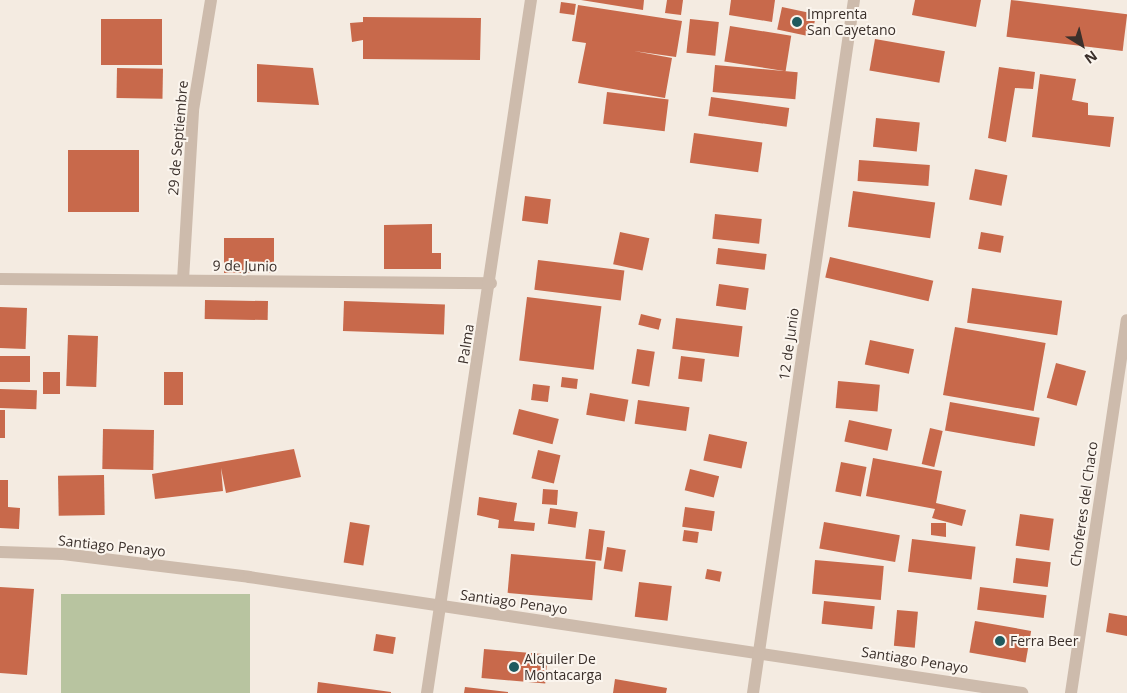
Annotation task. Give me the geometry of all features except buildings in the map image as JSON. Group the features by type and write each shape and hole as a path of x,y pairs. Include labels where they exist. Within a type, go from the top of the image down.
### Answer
{"street":[{"name":"29 de Septiembre","path":"183,280 193,110 211,0"},
{"name":"Palma","path":"426,693 491,283 532,0"},
{"name":"12 de Junio","path":"753,693 854,0"},
{"name":"9 de Junio","path":"0,280 491,283"},
{"name":"Choferes del Chaco","path":"1071,693 1127,320"},
{"name":"Santiago Penayo","path":"0,552 63,554 249,577 439,608 760,650 1022,693"}],"green space":[{"path":"61,594 250,594 250,693 61,693"}],"place":[{"name":"Imprenta San Cayetano","path":"797,22"},
{"name":"Ferra Beer","path":"1000,641"},
{"name":"Alquiler De Montacarga","path":"514,667"}]}
